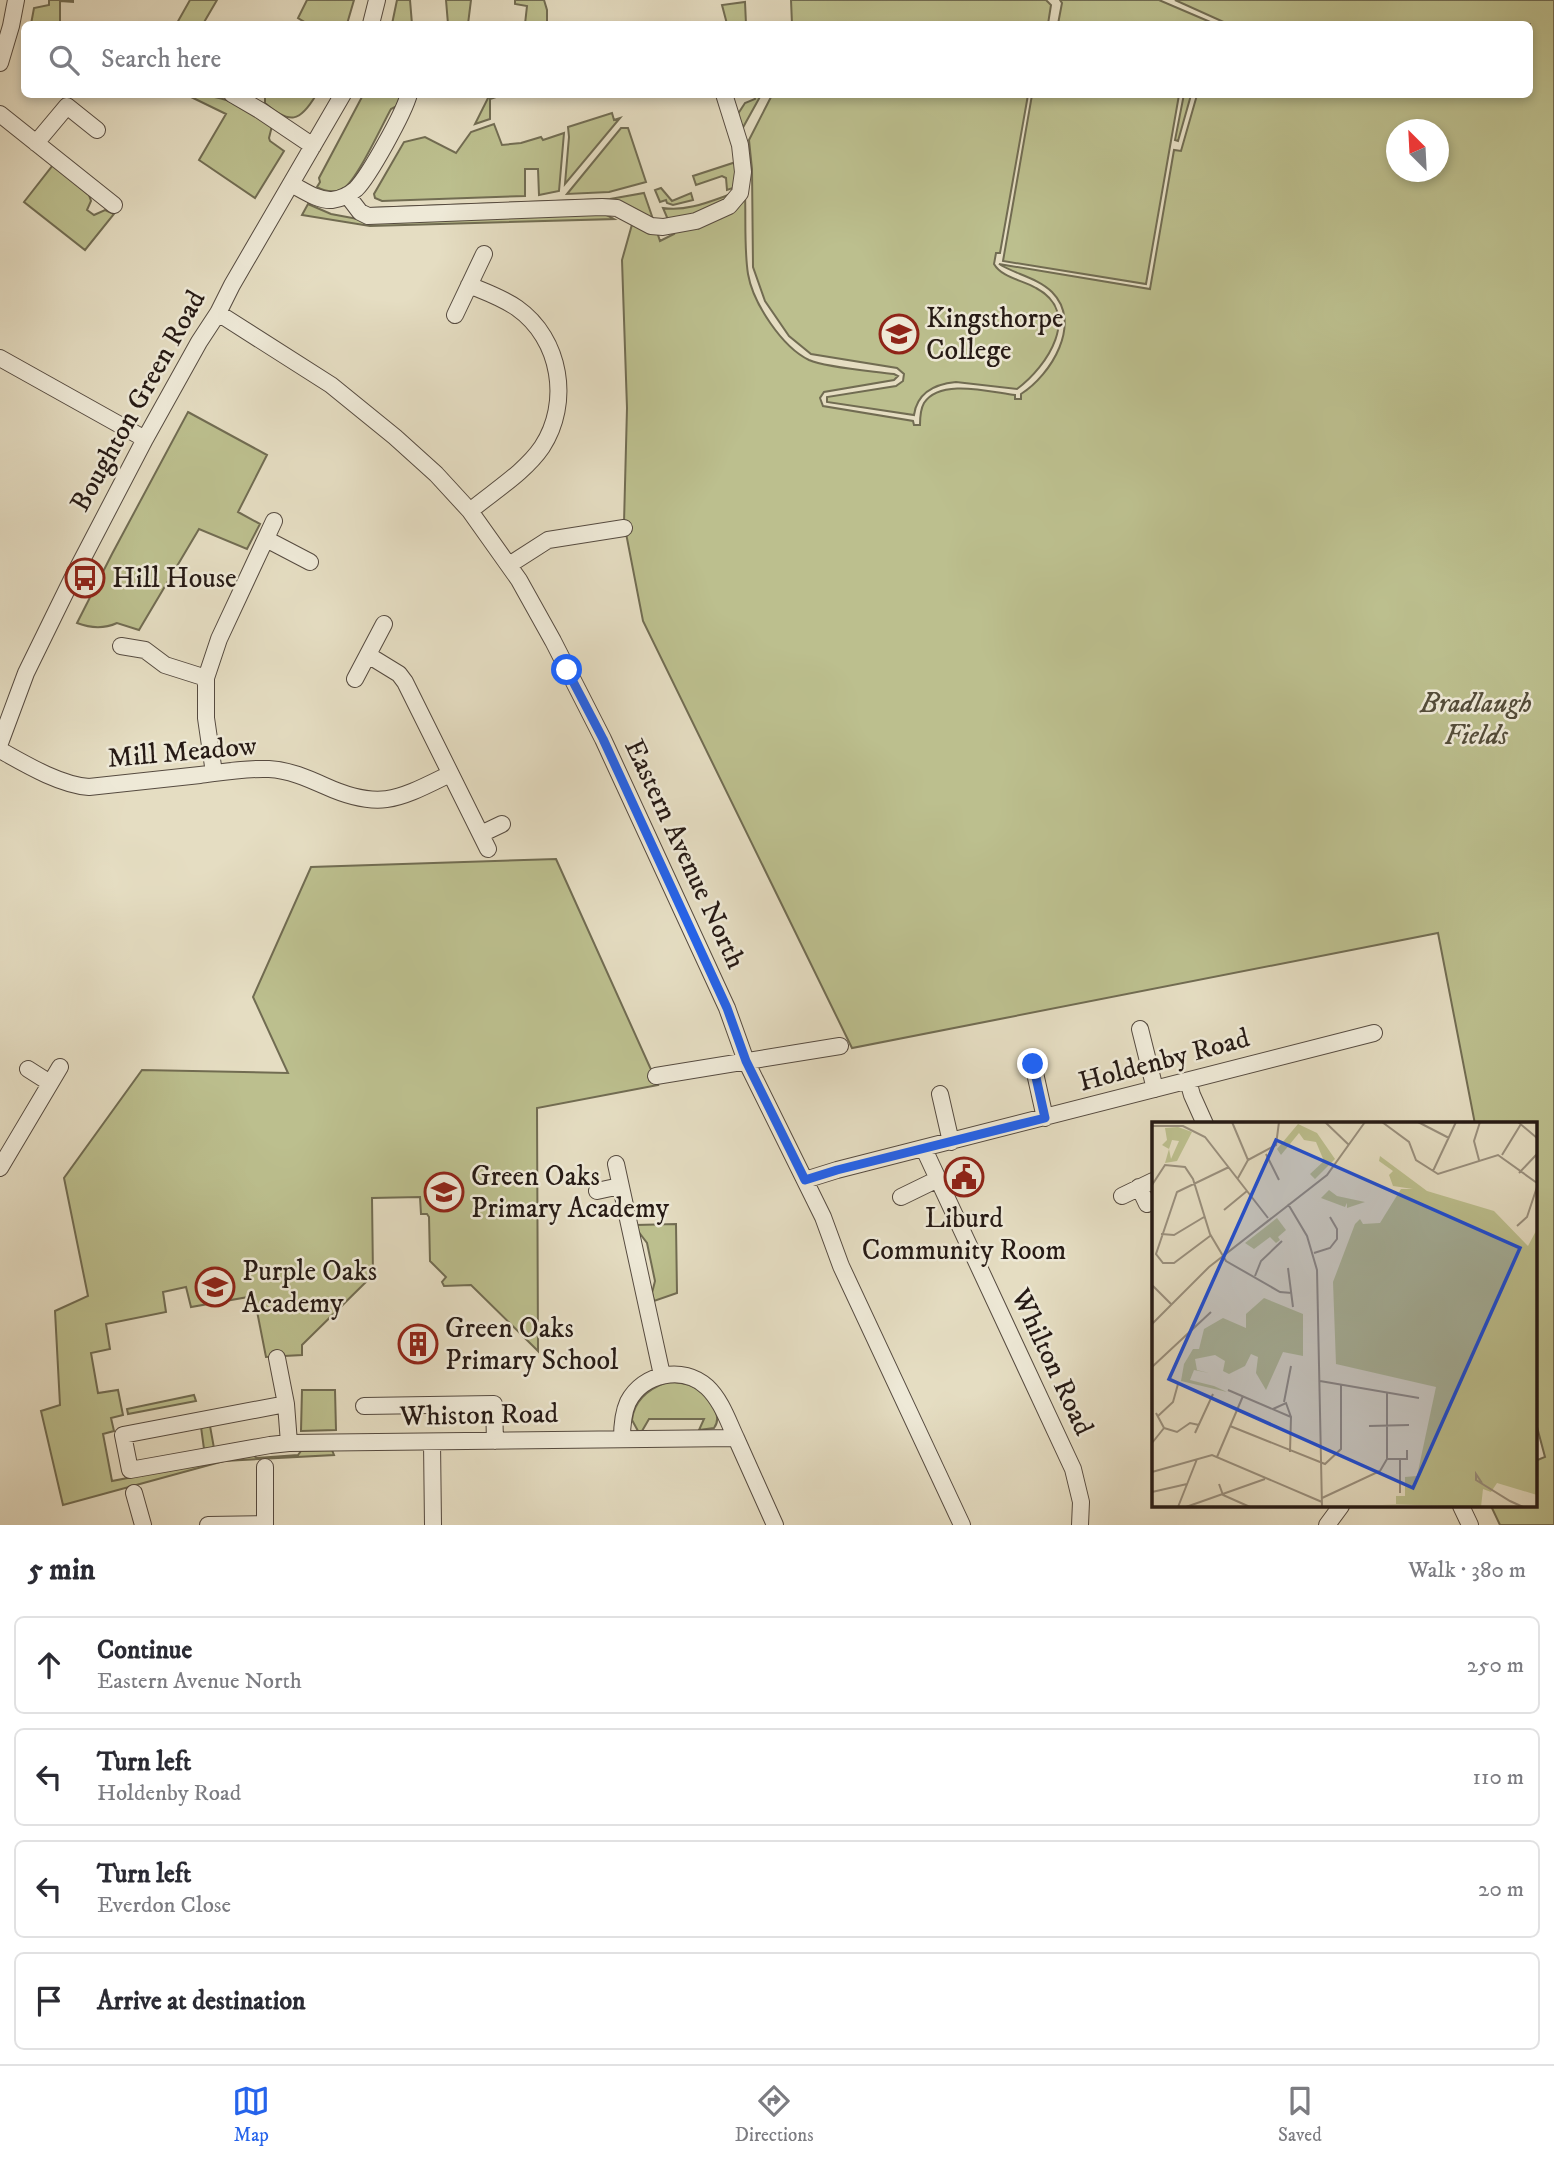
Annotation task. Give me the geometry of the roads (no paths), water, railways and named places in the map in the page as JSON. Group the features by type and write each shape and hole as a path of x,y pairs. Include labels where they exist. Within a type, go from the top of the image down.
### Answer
{"street":[{"path":"0,63 16,0"},
{"path":"371,21 377,0"},
{"path":"239,98 313,146"},
{"name":"Boughton Green Road","path":"0,743 26,673 145,439 341,98"},
{"path":"291,184 326,200 347,195 363,181 408,98"},
{"path":"347,195 360,212 368,216 602,207 617,208 651,226 678,226 729,206 736,200 742,184 740,145 725,98"},
{"path":"36,142 67,106 97,130"},
{"path":"0,114 36,142 104,203"},
{"path":"455,315 484,254"},
{"path":"469,285 508,302 529,319 539,330 551,352 559,384 557,410 549,434 541,447 527,464 470,511"},
{"name":"Eastern Avenue North","path":"218,313 349,398 436,474 470,511 509,565 541,618 603,739 727,1008 746,1061 823,1217 841,1266 962,1525"},
{"path":"0,358 145,439"},
{"path":"214,773 206,718 206,678 219,639 274,521"},
{"path":"509,565 548,540 624,528"},
{"path":"265,539 310,562"},
{"path":"355,679 384,624"},
{"path":"121,646 145,650 165,665 206,678"},
{"path":"368,655 399,674 405,682 484,841 502,824"},
{"name":"Mill Meadow","path":"0,750 77,786 89,787 254,769 283,771 303,776 362,800 383,801 403,797 450,774"},
{"path":"1140,1029 1155,1089"},
{"name":"Holdenby Road","path":"805,1180 1374,1033"},
{"path":"656,1076 840,1046"},
{"path":"1033,1064 1045,1118"},
{"path":"0,1168 60,1068"},
{"path":"28,1069 50,1083"},
{"path":"1188,1081 1204,1122"},
{"path":"940,1094 951,1142"},
{"name":"Whilton Road","path":"925,1149 1073,1469 1081,1502 1080,1525"},
{"path":"616,1164 662,1375"},
{"path":"901,1197 938,1179"},
{"path":"1122,1196 1146,1184 1147,1205"},
{"path":"597,1191 620,1186"},
{"path":"277,1359 286,1404 289,1443"},
{"path":"622,1438 624,1415 631,1396 642,1385 662,1375 687,1376 708,1388 719,1402 775,1525"},
{"name":"Whiston Road","path":"286,1404 123,1435 130,1470 270,1444 736,1438"},
{"path":"364,1406 494,1404 495,1441"},
{"path":"432,1442 433,1525"},
{"path":"208,1525 264,1525 265,1467"},
{"path":"136,1499 143,1525"},
{"path":"1327,1525 1341,1507"},
{"path":"1461,1507 1470,1525"}],"place":[{"name":"Kingsthorpe College","path":"899,334"},
{"name":"Hill House","path":"85,578"},
{"name":"Liburd Community Room","path":"964,1177"},
{"name":"Green Oaks Primary Academy","path":"444,1192"},
{"name":"Purple Oaks Academy","path":"215,1287"},
{"name":"Green Oaks Primary School","path":"418,1344"}],"park label":[{"name":"Bradlaugh Fields","path":"1476,719"}]}
